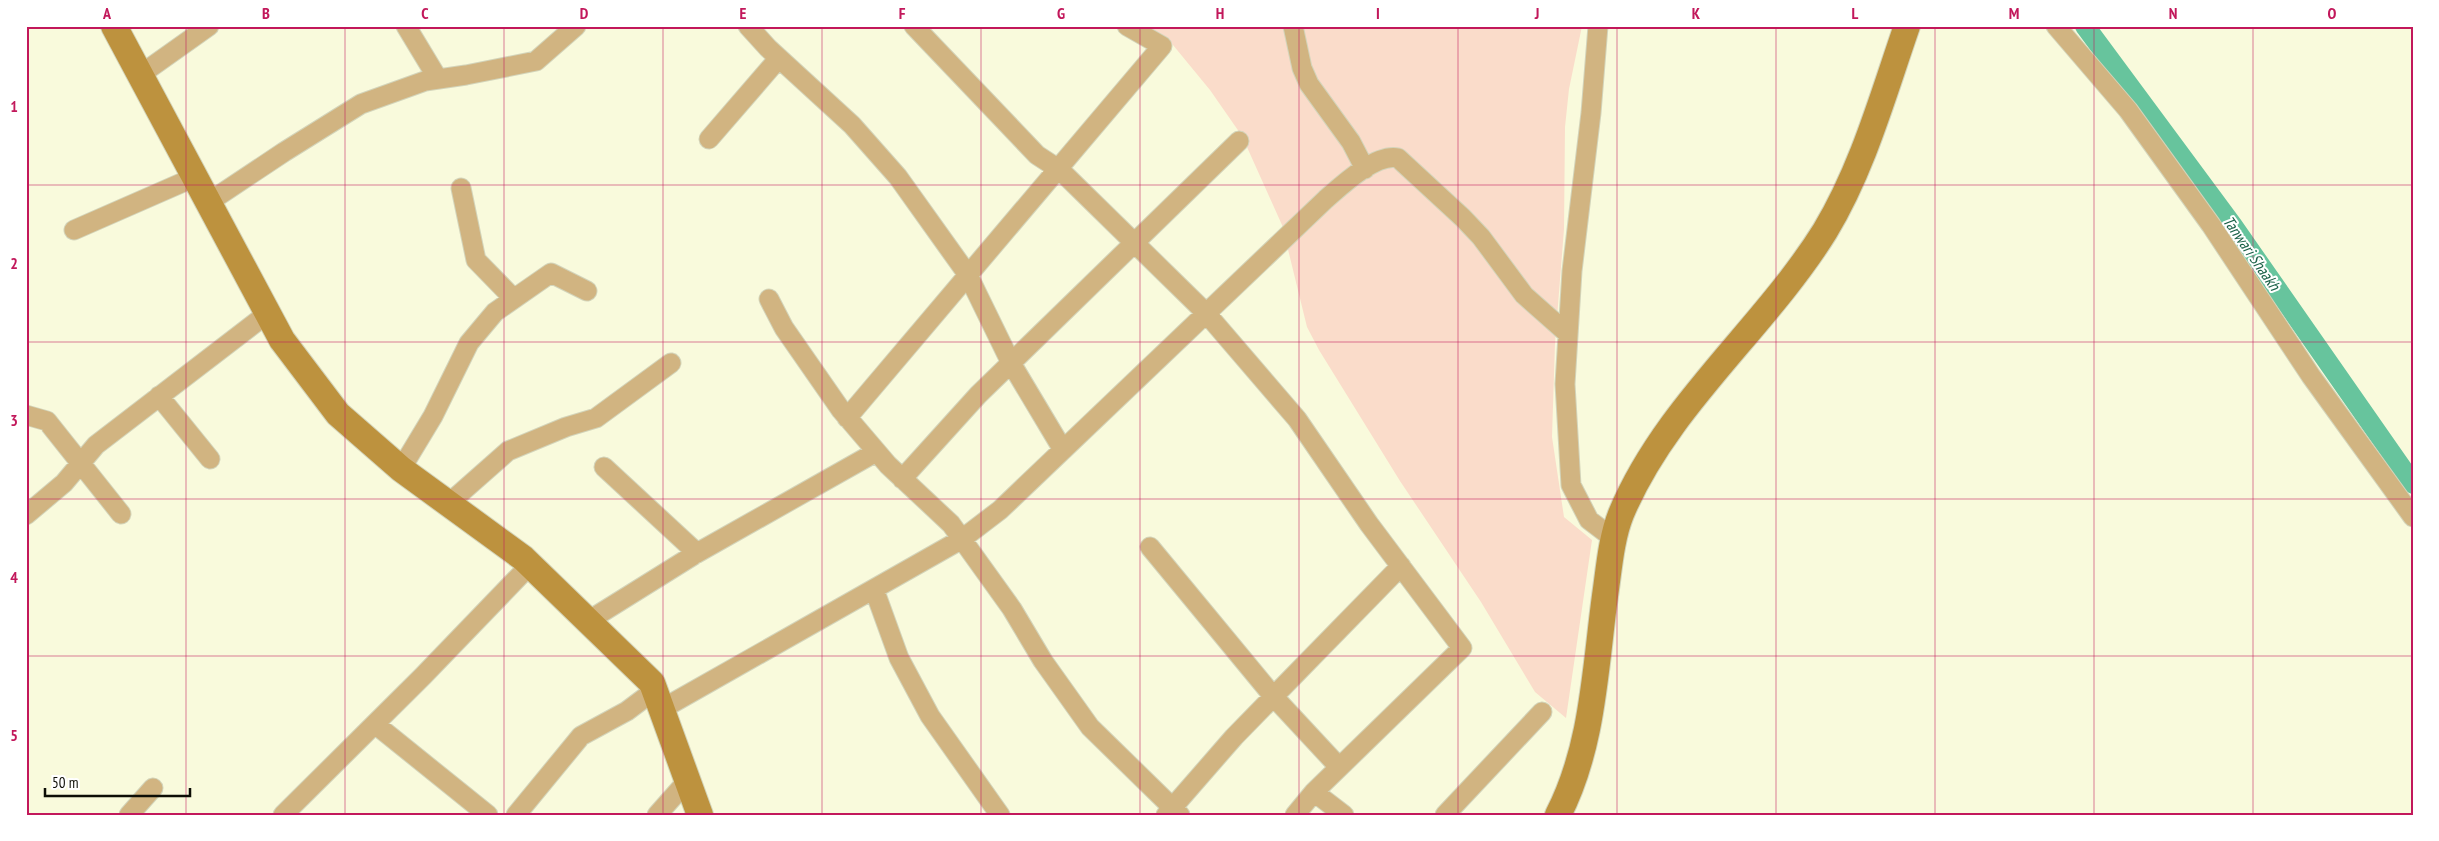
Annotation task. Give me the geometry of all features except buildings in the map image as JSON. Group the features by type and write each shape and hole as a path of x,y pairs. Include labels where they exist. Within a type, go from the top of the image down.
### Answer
{"main road":[{"path":"114,26 282,340 338,414 401,469 530,565 652,682 700,815"},
{"path":"1558,815 1578,770 1587,730 1614,539 1620,516 1655,452 1801,265 1825,231 1850,184 1907,26"}],"street":[{"path":"140,76 209,26"},
{"path":"406,26 438,79"},
{"path":"209,202 361,104 425,81 536,61 576,26"},
{"path":"748,26 779,58 852,125 898,177 968,276 1011,363 1063,450"},
{"path":"914,26 1037,155 1058,168 1206,313 1298,419 1369,524 1462,648 1339,767 1314,792 1295,815"},
{"path":"847,418 1162,46 1127,26"},
{"path":"1294,26 1302,68 1309,84 1351,142 1365,169"},
{"path":"1598,26 1591,113 1572,271 1565,384 1571,485 1589,520 1614,539"},
{"path":"2056,26 2128,110 2211,225 2311,376 2413,518"},
{"path":"709,139 779,58"},
{"path":"902,479 978,394 1238,141"},
{"path":"516,815 581,736 627,711 658,700 874,589 962,539 1000,510 1326,199 1353,175 1391,157 1398,158 1463,218 1481,237 1524,295 1568,334"},
{"path":"74,230 195,178"},
{"path":"461,188 476,260 514,299"},
{"path":"401,469 433,416 470,343 495,312 552,273 587,291"},
{"path":"769,299 784,328 847,418 902,479 951,524 1012,609 1043,661 1090,727 1172,813 1234,737 1401,566"},
{"path":"26,515 64,483 96,445 268,313"},
{"path":"448,504 508,451 566,427 596,418 671,363"},
{"path":"159,396 210,459"},
{"path":"26,415 47,421 121,514"},
{"path":"588,621 696,553 876,452"},
{"path":"604,467 696,553"},
{"path":"1150,547 1274,696 1339,767"},
{"path":"283,815 530,565"},
{"path":"874,589 899,658 930,716 1000,815"},
{"path":"1445,815 1542,712"},
{"path":"375,724 488,815"},
{"path":"657,815 688,780"},
{"path":"129,815 153,788"},
{"path":"1314,792 1344,815"}],"shaded area":[{"path":"1137,26 1582,26 1569,89 1565,127 1564,229 1555,343 1552,437 1564,517 1592,540 1566,718 1535,692 1481,602 1400,481 1319,350 1307,327 1282,225 1242,136 1210,90 1173,45"}],"waterway":[{"name":"Tanwari Shaakh","path":"2085,26 2233,226 2413,484"}]}
